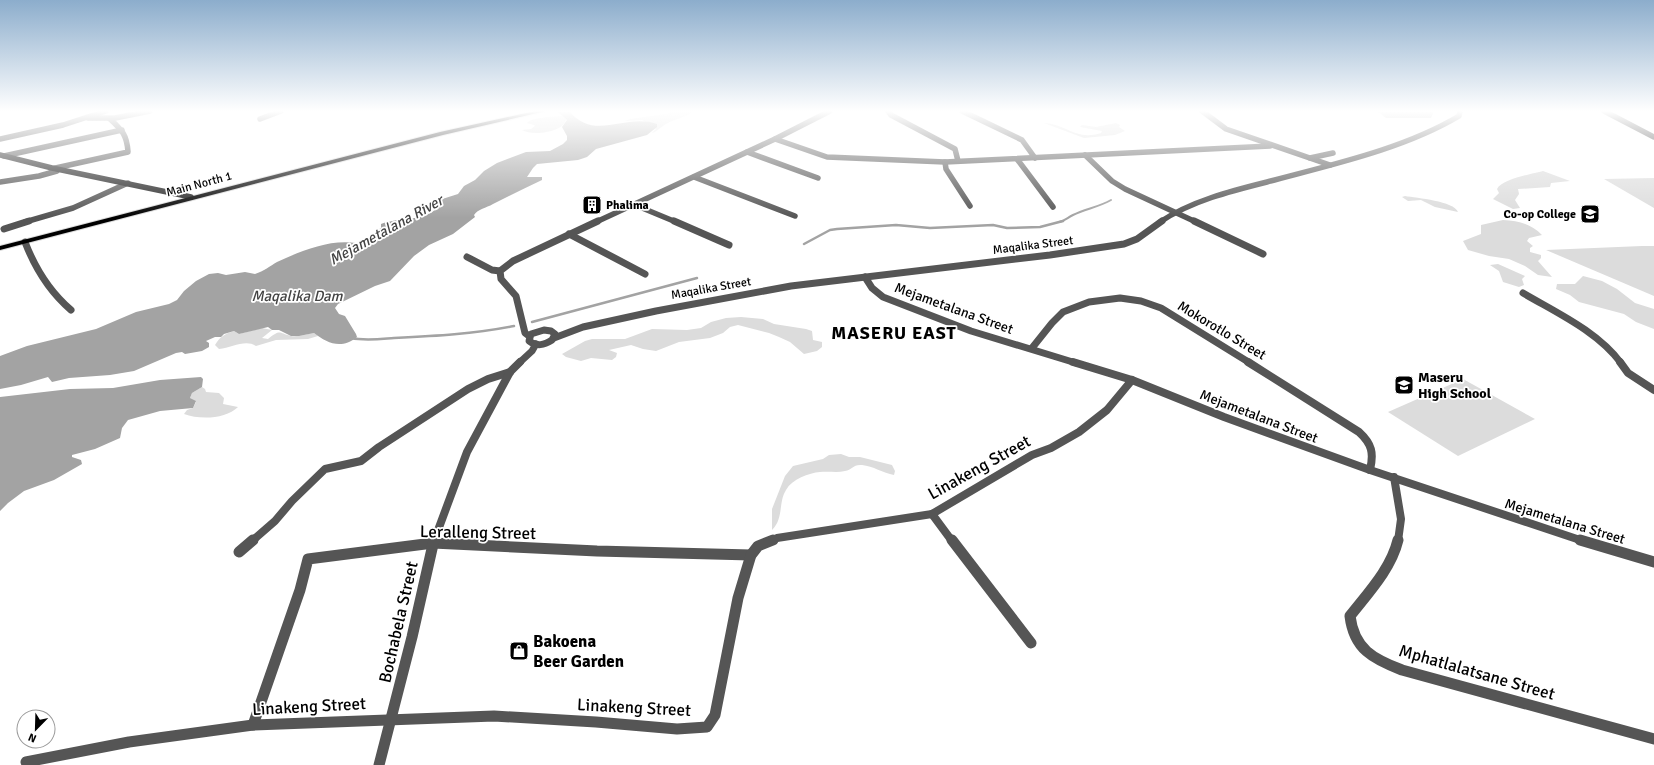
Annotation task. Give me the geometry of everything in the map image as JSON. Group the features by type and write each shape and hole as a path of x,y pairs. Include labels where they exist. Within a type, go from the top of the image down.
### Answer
{"main road":[{"name":"Main North 1","path":"0,248 388,147"}],"street":[{"path":"2,156 45,147"},
{"path":"51,169 128,152 128,147"},
{"path":"467,257 492,270 500,271 512,261 758,147"},
{"path":"797,147 827,157 945,162 1256,147"},
{"path":"951,147 955,149 958,161"},
{"path":"1027,147 1035,158"},
{"path":"1272,147 1330,165"},
{"name":"Maqalika Street","path":"536,344 545,344 552,335 583,327 694,303 791,286 1050,255 1116,245 1137,239 1174,212 1232,191 1330,165 1389,147"},
{"path":"747,152 818,178"},
{"path":"1310,159 1333,153"},
{"path":"1085,155 1112,181 1141,198 1263,254"},
{"path":"2,156 25,164 128,183 191,197"},
{"path":"1018,159 1053,207"},
{"path":"945,162 946,169 970,206"},
{"path":"0,182 39,176 58,171"},
{"path":"694,177 795,216"},
{"path":"4,229 73,208 128,183"},
{"path":"635,205 729,246"},
{"path":"570,234 645,274"},
{"path":"25,242 31,258 41,274 64,305 71,310"},
{"path":"500,271 501,279 516,296 525,333 529,336 528,339 530,342 536,344"},
{"name":"Mejametalana Street","path":"865,277 872,288 884,297 971,330 1132,380 1224,417 1370,470 1544,529 1654,562"},
{"path":"1523,293 1584,329 1611,350 1628,372 1654,390"},
{"name":"Mokorotlo Street","path":"1032,348 1060,314 1068,310 1102,298 1129,297 1146,302 1161,308 1353,427 1368,439 1373,447 1374,456 1370,470"},
{"path":"524,325 552,335"},
{"path":"529,336 533,332 541,330"},
{"name":"Bochabela Street","path":"379,765 412,637 433,543 466,455 510,372 532,352 536,344"},
{"path":"239,552 274,521 292,501 326,469 361,461 379,447 468,389 488,379 510,372"},
{"name":"Linakeng Street","path":"26,762 130,742 253,725 494,716 596,722 677,729 707,727 715,716 738,598 751,555 758,546 777,538 932,514 1032,455 1052,448 1079,432 1107,410 1132,380"},
{"name":"Mphatlalatsane Street","path":"1394,477 1400,516 1400,532 1388,562 1371,590 1350,616 1351,628 1358,644 1382,663 1402,670 1654,739"},
{"path":"932,514 1031,643"},
{"name":"Leralleng Street","path":"253,725 300,590 308,559 433,543 574,550 751,555"}],"shaded area":[{"path":"1543,171 1570,181 1551,183 1550,187 1518,189 1519,194 1515,200 1520,208 1513,209 1493,199 1499,193 1497,189 1505,182"},
{"path":"1654,178 1654,208 1604,179"},
{"path":"1405,196 1450,205 1458,212 1435,207 1421,200 1408,201 1402,197"},
{"path":"1503,220 1524,224 1534,228 1542,235 1529,238 1527,241 1533,246 1530,248 1530,252 1541,255 1541,258 1538,261 1552,277 1538,275 1525,266 1509,259 1489,256 1468,250 1463,241 1481,234 1481,225"},
{"path":"1642,246 1654,246 1654,296 1546,250"},
{"path":"1498,264 1525,276 1522,279 1524,285 1519,287 1503,282 1499,271 1490,265"},
{"path":"1583,276 1602,281 1617,289 1635,303 1654,309 1654,329 1636,322 1624,314 1579,302 1570,295 1556,289 1557,284 1575,284"},
{"path":"741,317 763,319 774,324 812,331 813,340 822,342 822,347 817,351 804,354 790,342 779,337 738,325 730,327 723,333 710,338 679,342 656,351 631,345 609,350 617,353 616,357 612,360 591,358 581,361 566,357 562,354 585,341 592,339 625,339 652,329 687,330 701,328 711,322 726,318"},
{"path":"262,328 272,330 262,338 268,339 278,333 291,336 300,336 314,333 318,336 308,339 276,340 256,346 247,343 219,349 215,345 223,336 231,332 234,331 239,334"},
{"path":"1463,379 1535,419 1458,456 1388,412"},
{"path":"202,387 206,392 219,393 224,398 223,404 238,407 227,414 205,418 184,414 187,410 193,408 196,402 190,398 192,393"},
{"path":"841,454 849,457 860,457 892,465 895,471 894,475 859,465 845,471 823,472 801,477 792,483 786,490 782,500 778,521 772,530 772,509 785,476 793,466 823,459 829,455"}],"water":[{"name":"Maqalika Dam","path":"558,147 604,147 596,149 587,157 578,160 537,164 527,177 542,177 542,180 478,211 474,215 475,217 453,234 429,245 414,256 390,281 375,286 338,304 335,308 339,314 345,316 356,334 357,337 351,341 334,344 324,340 314,333 291,336 279,330 272,330 268,327 239,334 234,331 224,334 221,337 215,337 206,341 209,343 209,347 202,351 185,354 182,352 176,353 134,371 110,375 69,378 52,382 48,377 21,385 0,389 0,356 27,346 96,329 136,312 169,304 177,300 184,291 196,281 209,274 218,273 226,275 245,272 255,274 277,262 325,244 346,242 356,243 359,247 363,247 384,234 378,230 381,228 381,224 416,218 429,214 435,210 434,204 436,201 458,194 464,186 475,180 484,171 497,163 526,152 550,151"},
{"path":"201,377 203,379 202,387 192,393 190,398 196,401 193,408 160,411 128,420 122,428 120,438 95,449 72,455 72,457 81,460 82,464 54,480 24,491 0,511 0,397 70,389 113,388 160,380"}],"waterway":[{"path":"1059,222 1111,200"},
{"path":"804,244 830,230 837,229 896,225 930,228 993,225 1007,228 1040,227 1063,221"},
{"path":"532,322 697,278"},
{"path":"351,338 372,340 469,333 514,326"}],"place":[{"name":"Phalima","path":"592,205"},
{"name":"Co-op College","path":"1590,214"},
{"name":"Maseru High School","path":"1404,385"},
{"name":"Bakoena Beer Garden","path":"519,651"}],"district":[{"name":"MASERU EAST","path":"894,333"}],"water label":[{"name":"Mejametalana River","path":"386,230"}]}
